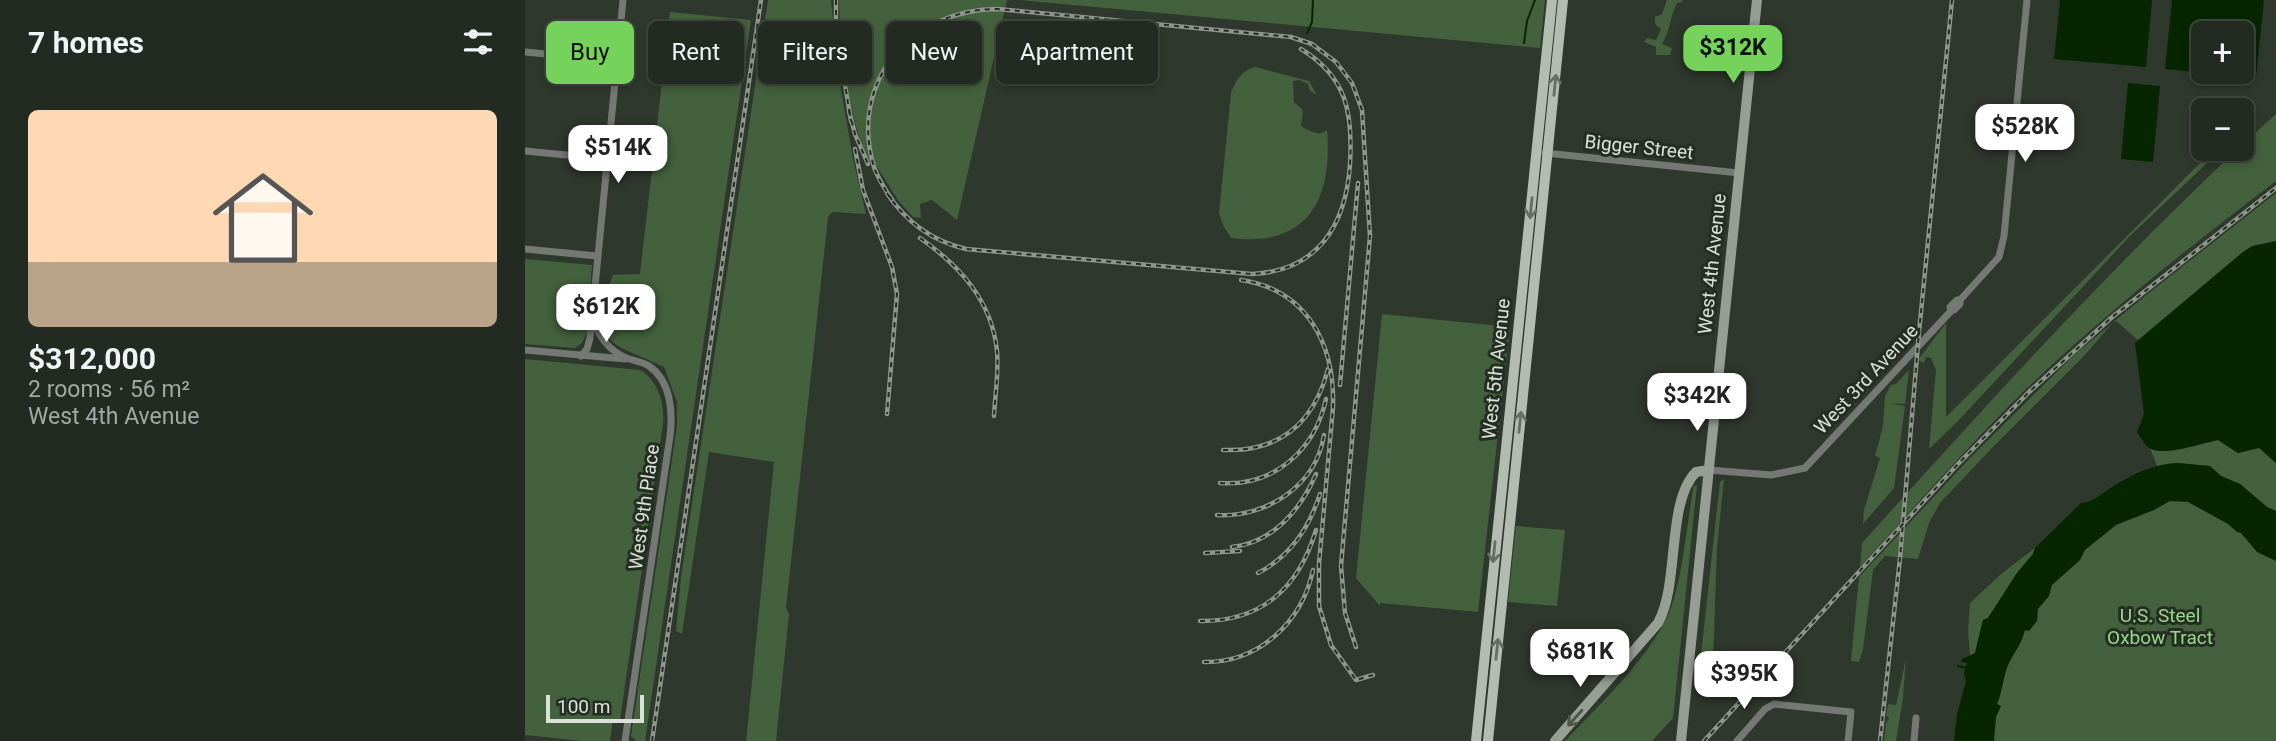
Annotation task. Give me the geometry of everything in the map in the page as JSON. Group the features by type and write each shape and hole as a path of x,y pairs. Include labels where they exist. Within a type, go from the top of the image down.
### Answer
{"main road":[{"name":"West 5th Avenue","path":"1476,741 1487,688 1510,521 1542,152 1552,0"},
{"name":"West 5th Avenue","path":"1542,152 1563,0"},
{"name":"West 4th Avenue","path":"1681,741 1757,0"},
{"name":"West 5th Avenue","path":"1488,741 1487,688 1498,520 1531,265"},
{"path":"1555,741 1653,631 1666,605 1680,510 1688,481 1696,472 1709,470"},
{"path":"1498,520 1510,521"}],"street":[{"path":"621,21 623,0"},
{"name":"West 3rd Avenue","path":"1709,470 1771,475 1805,468 1960,304 1960,300 1999,257 2004,236 2027,0"},
{"path":"525,52 546,54"},
{"path":"581,356 589,344 615,84"},
{"path":"525,151 607,159"},
{"name":"Bigger Street","path":"1542,152 1739,173"},
{"path":"525,249 597,256"},
{"name":"West 9th Place","path":"592,314 603,340 617,353 650,367 660,377 671,402 672,417 625,741"},
{"path":"525,350 630,359"},
{"path":"1737,741 1765,709 1773,704 1851,712 1848,741"},
{"path":"1914,741 1916,718"}],"green space":[{"path":"768,0 831,0 833,21 765,21"},
{"path":"839,0 1007,0 1002,21 996,21 996,48 957,220 932,200 920,204 921,218 913,217 898,200 870,156 870,162 856,126 847,84 872,84 872,21 840,21"},
{"path":"1019,0 1545,0 1540,48"},
{"path":"1667,0 1682,2 1677,3 1662,44 1672,48 1670,55 1656,55 1656,47 1644,42 1647,38 1656,40 1661,29 1655,24 1655,17 1662,14"},
{"path":"670,12 751,20 744,68 744,21 669,21"},
{"path":"758,66 758,84 840,84 866,214 832,212 828,217 786,608 789,614 776,741 746,741 774,462 709,452 682,634 676,631 681,577"},
{"path":"1255,67 1309,81 1317,95 1310,91 1308,84 1299,80 1293,81 1294,102 1303,110 1301,126 1317,133 1327,130 1325,177 1320,197 1310,214 1297,226 1279,235 1257,239 1231,238 1219,213 1231,93 1240,77"},
{"path":"662,84 742,84 645,741 637,741 631,736 677,426 677,402 664,367 613,342 600,323 598,308 598,288 609,285 613,275 640,274"},
{"path":"2276,114 2276,181 2083,336 1981,435 1860,567 1862,543 2140,244 2225,161 2254,161 2254,134"},
{"path":"2202,161 2209,161 2130,236 1929,449 1936,370 1931,358 1926,357 1924,363 1918,360 1946,323 1946,417"},
{"path":"2276,193 2276,241 2243,252 2138,340 2116,320"},
{"path":"525,259 592,265 587,333 582,343 575,348 525,344"},
{"path":"1382,314 1510,327 1478,612 1380,603 1380,606 1356,578"},
{"path":"2112,323 2085,355 1940,503 1929,523 1918,559 1885,556 1873,570 1863,649 1859,662 1851,661 1859,577 1971,457 2074,355"},
{"path":"525,359 640,370 656,386 663,409 620,720 613,719 610,741 525,735"},
{"path":"1909,370 1905,404 1889,403 1905,406 1894,488 1863,524 1864,510 1880,458 1875,456 1883,426 1885,396 1891,385 1896,384"},
{"path":"2218,440 2238,453 2259,447 2276,463 2276,511 2210,466 2177,463 2157,466 2150,448 2170,450"},
{"path":"1724,479 1717,547 1713,663 1697,691 1720,482"},
{"path":"1697,485 1673,718 1652,741 1565,741 1627,676 1655,639 1665,620 1673,602 1693,490"},
{"name":"U.S. Steel Oxbow Tract","path":"2180,491 2224,510 2276,560 2276,741 1989,741 1995,679 2036,594 2106,522"},
{"path":"1516,526 1565,530 1557,606 1508,602"},
{"path":"2035,548 1988,618 1983,620 1975,653 1970,656 1970,603 2001,574"},
{"path":"1906,658 1896,741 1884,741 1889,719 1886,715 1888,704 1896,705"}],"shaded area":[{"path":"2060,0 2152,0 2146,67 2054,59"},
{"path":"2172,0 2264,0 2256,78 2254,21 2191,21 2191,72 2165,69"},
{"path":"2128,83 2160,86 2153,162 2121,159"},
{"path":"2276,241 2276,463 2259,448 2238,453 2218,440 2175,450 2151,449 2137,432 2144,414 2135,343 2243,252 2252,246"},
{"path":"2177,463 2210,466 2276,511 2276,561 2257,552 2241,533 2228,524 2188,502 2170,501 2116,525 2085,550 2080,560 2052,585 2049,596 2038,609 2037,621 2029,631 2025,630 2006,671 1997,704 2001,706 1996,717 1994,741 1954,741 1957,714 1966,681 1964,673 1967,663 1961,662 1962,659 1975,653 1983,620 1988,618 2035,548 2081,503 2095,499 2145,470"}],"waterway":[{"path":"1307,33 1312,22 1313,0"},
{"path":"1524,43 1527,21 1535,0"},
{"path":"1958,666 1966,668"}],"railway":[{"path":"652,741 761,0"},
{"path":"836,0 836,31 851,121"},
{"path":"1880,741 1900,558 1952,0"},
{"path":"892,200 874,167 868,136 870,106 879,79 894,56 914,36 939,22 967,12 998,9 1291,37 1312,44 1336,62 1352,83 1362,110 1370,236 1341,566 1345,613 1356,647"},
{"path":"887,193 903,213 921,229 942,241 966,249 1252,274 1275,271 1295,264 1311,254 1324,241 1335,225 1342,206 1350,164 1350,128 1344,98 1338,84 1328,72 1301,49"},
{"path":"849,111 855,134 868,164"},
{"path":"855,149 863,190 892,267 897,294 887,414"},
{"path":"1340,385 1358,183"},
{"path":"1704,741 1957,465 2029,392 2111,318 2276,188"},
{"path":"920,238 961,273 972,286 988,316 997,351 994,416"},
{"path":"1241,280 1284,295 1300,308 1313,324 1329,362 1333,407 1319,564 1319,606 1331,645 1356,680 1373,675"},
{"path":"1223,450 1261,446 1292,430 1314,405 1328,369"},
{"path":"1220,483 1258,479 1289,462 1312,434 1326,399"},
{"path":"1217,515 1253,511 1286,495 1300,484 1311,469 1324,435"},
{"path":"1232,547 1260,539 1284,522 1302,500 1316,474"},
{"path":"1258,573 1280,558 1297,540 1320,494"},
{"path":"1200,621 1222,620 1242,615 1275,597 1299,568 1316,530"},
{"path":"1205,553 1240,551"},
{"path":"1204,662 1243,655 1275,636 1299,606 1313,570"}]}
